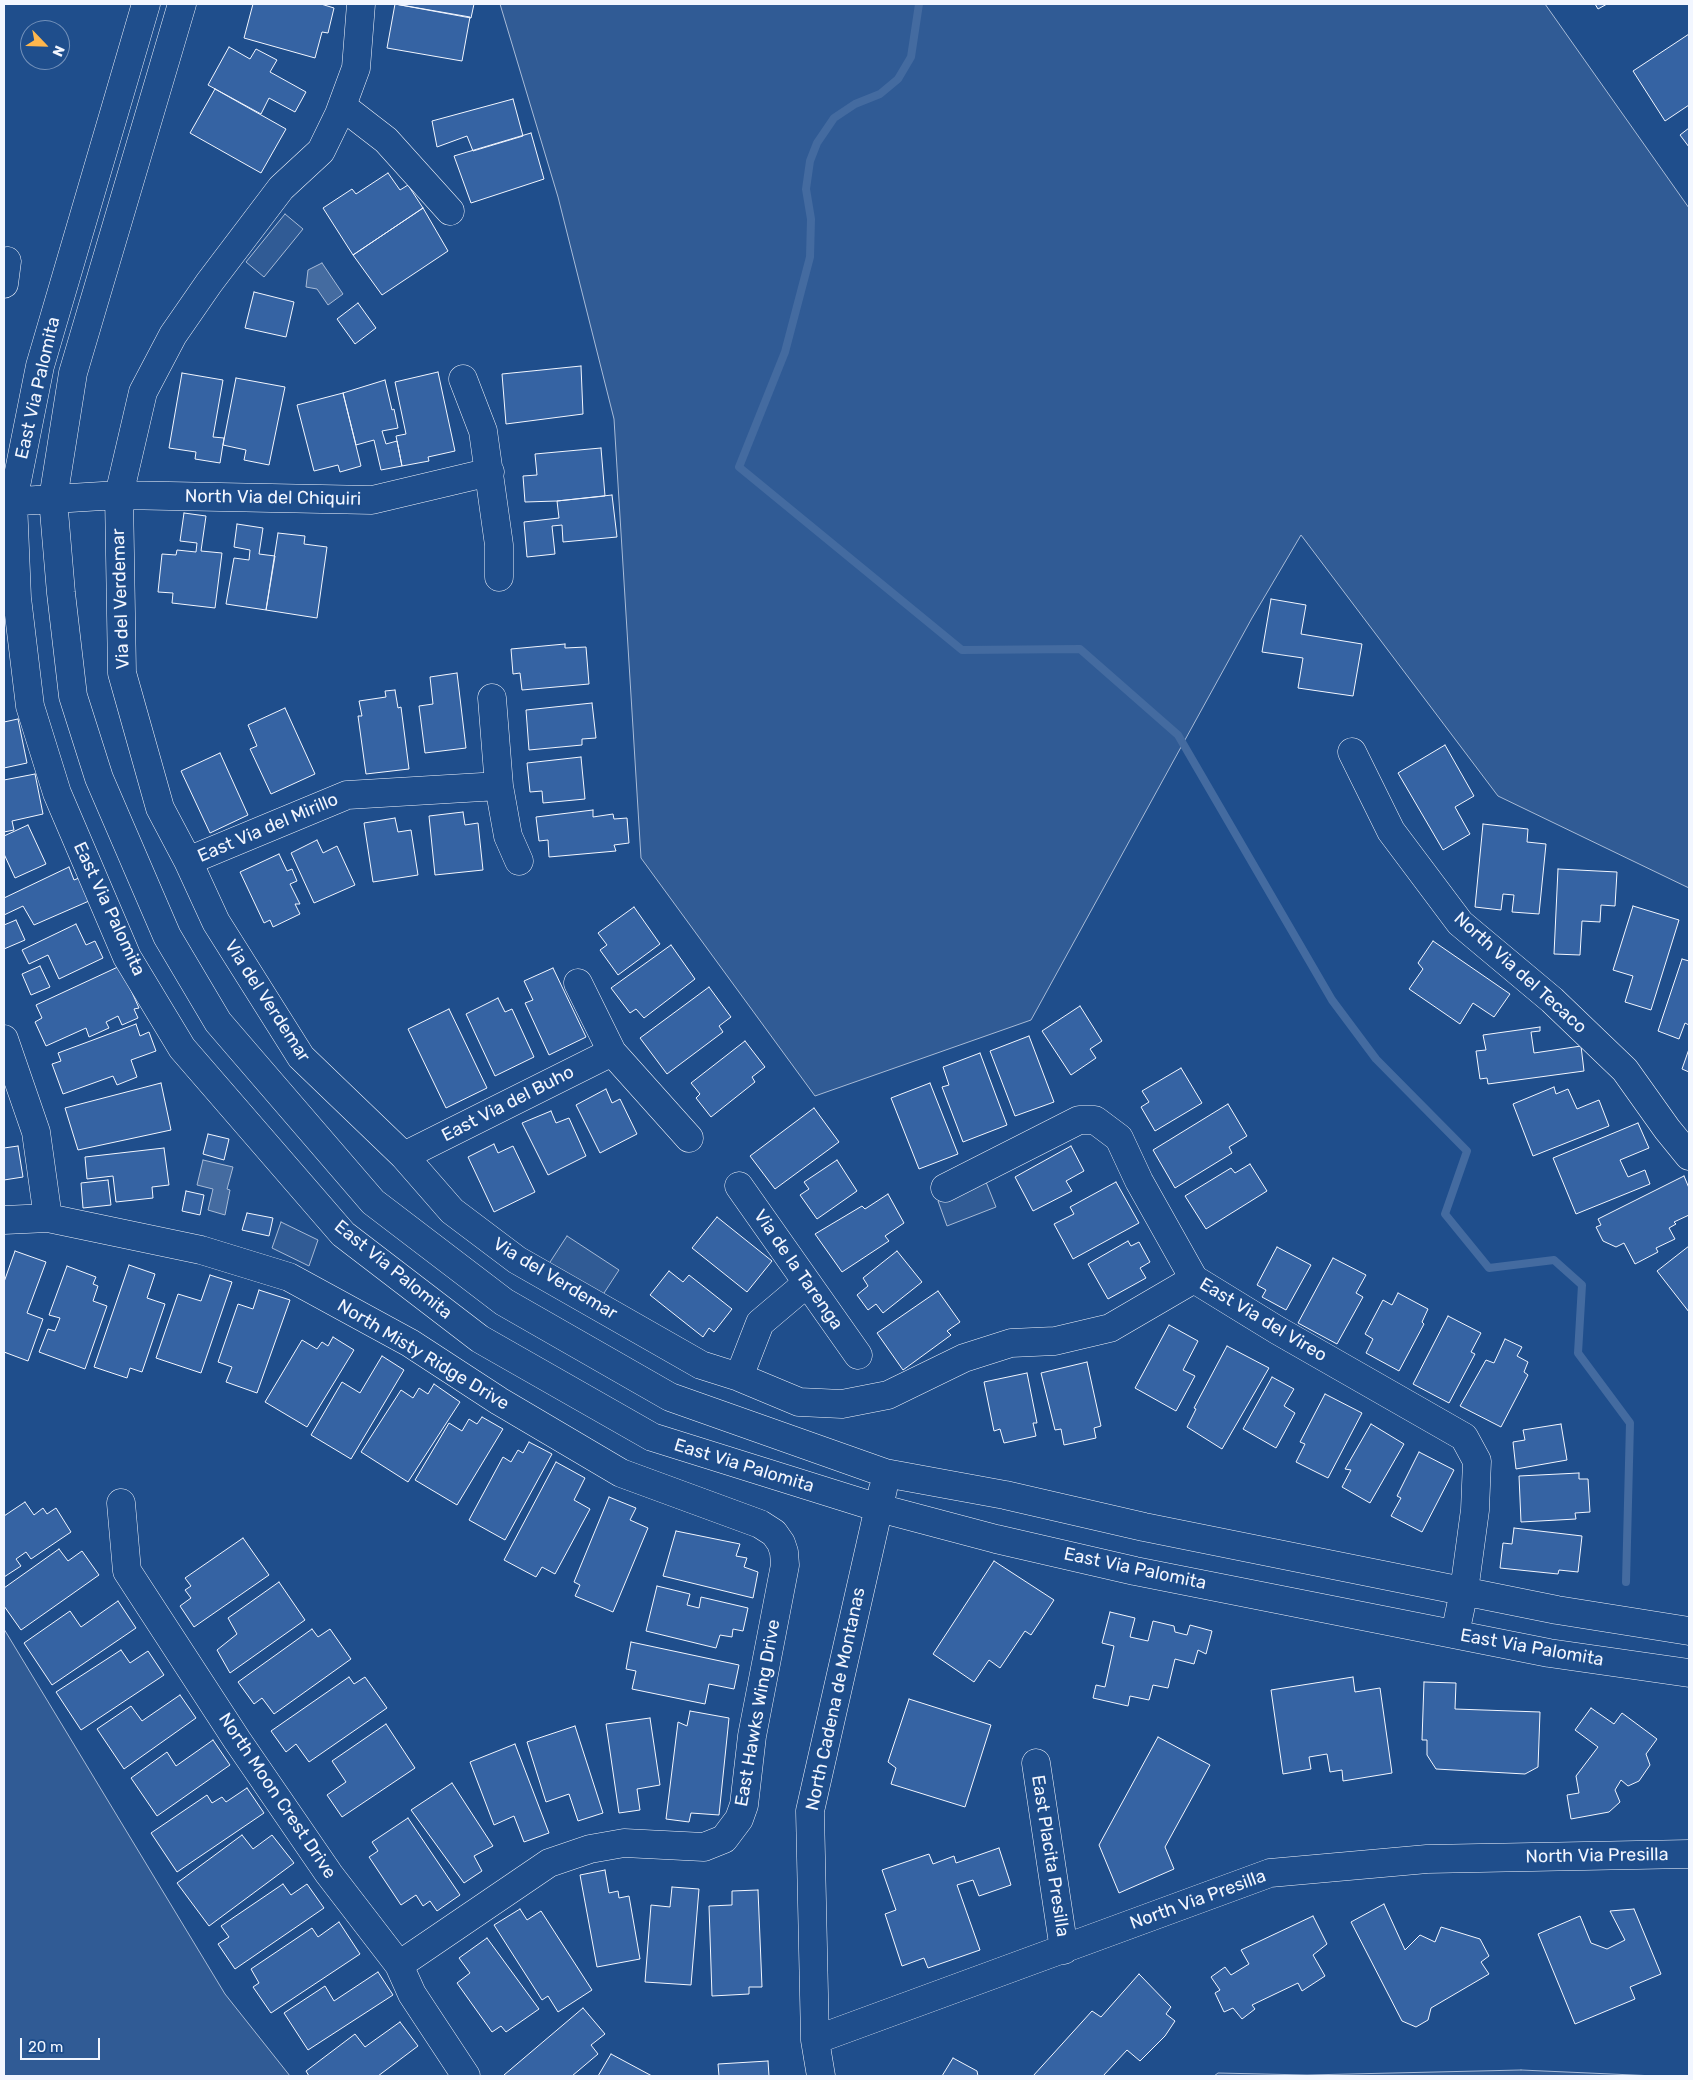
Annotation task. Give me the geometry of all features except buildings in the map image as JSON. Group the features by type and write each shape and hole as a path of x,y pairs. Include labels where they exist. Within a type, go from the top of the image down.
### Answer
{"street":[{"name":"East Via Palomita","path":"146,4 40,366 8,501 30,706 57,793 128,957 182,1048 343,1234 480,1339 652,1437 879,1508 996,1539 1135,1571 1549,1653 1689,1673"},
{"name":"East Via Palomita","path":"182,4 73,373 53,499 61,593 73,696 96,769 167,936 218,1022 373,1202 504,1302 670,1397 886,1473 1557,1610 1689,1631"},
{"name":"Via del Verdemar","path":"361,4 356,68 342,106 321,151 281,188 209,283 173,335 143,392 119,495 122,673 160,808 188,861 216,922 301,1057 404,1156 452,1211 517,1260 701,1365 739,1377 799,1402 842,1404 888,1395 964,1358 1011,1343 1055,1341 1110,1328 1194,1280"},
{"path":"342,106 386,140 450,211"},
{"path":"463,379 482,431 490,472 499,545 499,577"},
{"name":"North Via del Chiquiri","path":"8,501 119,495 372,500 490,472"},
{"path":"492,698 498,786 508,836 519,861"},
{"name":"North Via del Tecaco","path":"1352,752 1391,831 1460,923 1552,1000 1625,1070 1667,1130 1689,1156"},
{"name":"East Via del Mirillo","path":"188,861 348,794 498,786"},
{"path":"578,983 612,1052 689,1138"},
{"path":"4,1039 36,1132 48,1218"},
{"name":"East Via del Buho","path":"404,1156 612,1052"},
{"name":"East Via del Vireo","path":"945,1188 1079,1120 1095,1120 1119,1138 1139,1181 1194,1280 1277,1330 1464,1437 1477,1461 1475,1510 1464,1591 1455,1634"},
{"name":"Via de la Tarenga","path":"738,1186 858,1355"},
{"name":"North Misty Ridge Drive","path":"4,1220 48,1218 201,1250 289,1277 410,1343 499,1401 621,1473 768,1528 774,1533 784,1552"},
{"path":"739,1377 760,1323 806,1284"},
{"name":"North Cadena de Montanas","path":"821,2076 815,2040 810,1811 886,1473"},
{"name":"North Moon Crest Drive","path":"121,1503 127,1571 237,1740 318,1858 399,1965 412,1994 466,2076"},
{"name":"East Hawks Wing Drive","path":"399,1965 549,1863 590,1849 624,1843 704,1847 724,1839 738,1838 739,1819 744,1805 752,1736 785,1565 784,1552"},
{"name":"East Placita Presilla","path":"1036,1763 1064,1950"},
{"name":"North Via Presilla","path":"815,2040 1270,1873 1428,1859 1689,1854"}],"shaded area":[{"path":"500,4 1545,4 1689,208 1689,888 1498,796 1301,535 1252,618 1031,1020 815,1096 641,858 614,419 558,197"},
{"path":"285,214 303,229 264,277 246,262"},
{"path":"322,263 343,294 328,305 317,289 306,287 308,270"},
{"path":"203,1160 233,1167 227,1189 230,1190 225,1215 208,1210 213,1189 197,1185"},
{"path":"986,1182 996,1207 947,1226 938,1201"},
{"path":"281,1222 318,1240 309,1266 272,1248"},
{"path":"567,1236 619,1270 591,1313 539,1279"},
{"path":"4,1629 225,1994 290,2076 4,2076"},
{"path":"1521,2070 1656,2076 1214,2076 1218,2073 1307,2075"}],"waterway":[{"path":"919,4 911,57 898,79 880,94 855,104 834,118 817,143 810,161 806,189 811,219 810,257 785,352 739,467 962,650 1080,649 1178,735 1332,1000 1376,1059 1467,1151 1445,1214 1489,1268 1554,1260 1582,1285 1578,1353 1630,1423 1626,1582"}]}
